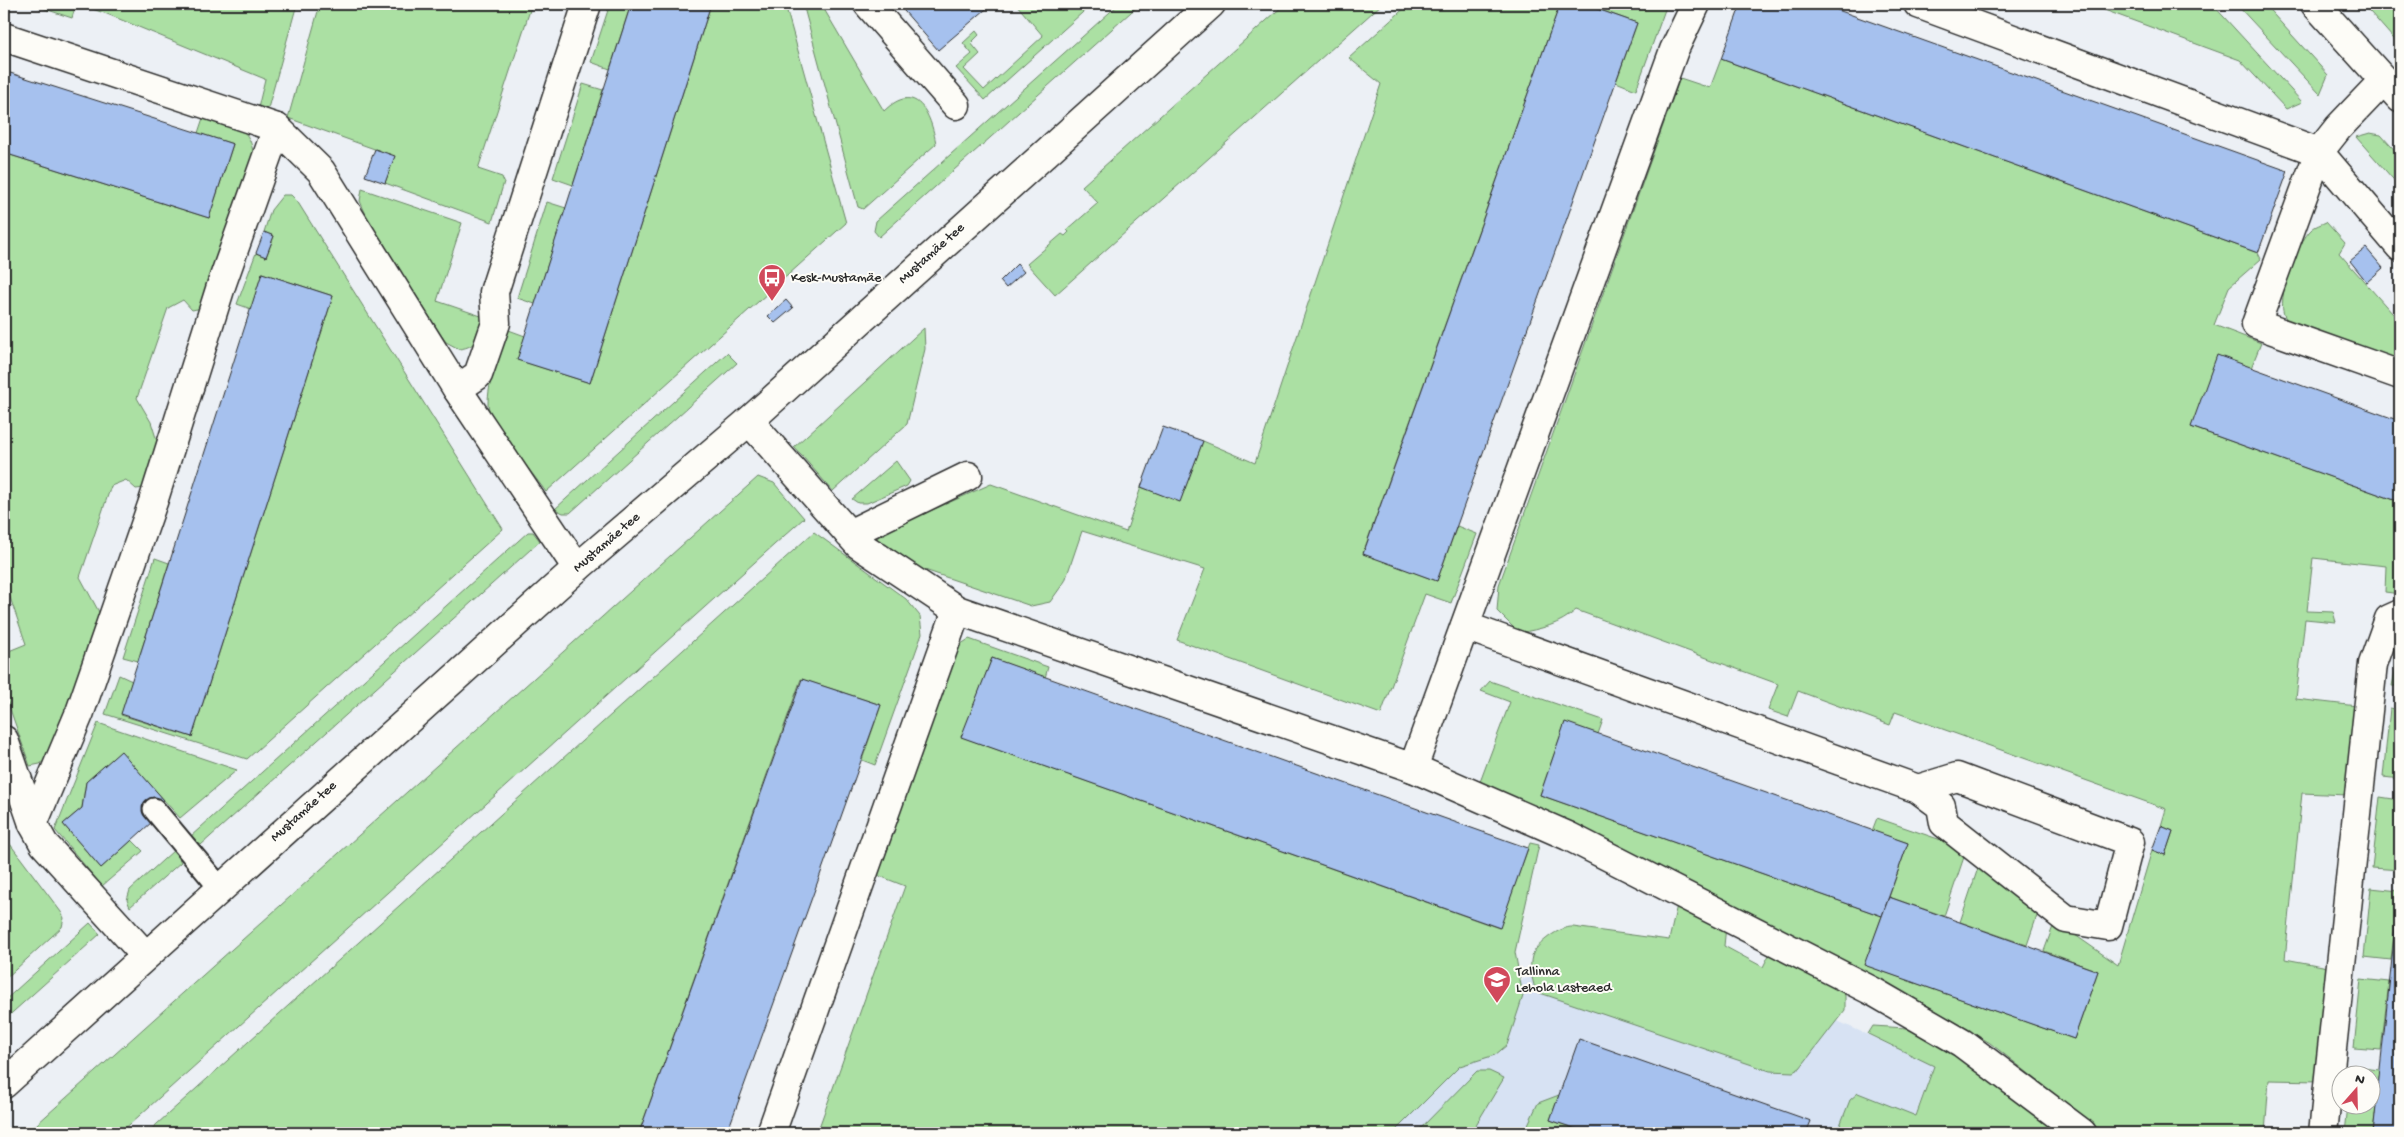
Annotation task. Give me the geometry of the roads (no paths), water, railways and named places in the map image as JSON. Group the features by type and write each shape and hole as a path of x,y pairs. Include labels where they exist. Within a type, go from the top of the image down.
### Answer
{"street":[{"path":"457,389 478,375 496,323 494,292 587,4"},
{"path":"868,4 956,105"},
{"name":"Mustamäe tee","path":"4,1084 145,955 577,568 749,421 1212,4"},
{"path":"1414,768 1674,50 1696,4"},
{"path":"1918,4 2319,152 2400,247"},
{"path":"2315,4 2392,89 2338,128 2319,152 2256,324 2400,375"},
{"path":"4,37 277,128 321,171 457,389 577,568"},
{"path":"33,824 80,712 153,502 222,283 277,128"},
{"path":"749,421 858,544 957,610 1414,768 1568,836 1874,992 1962,1043 2082,1133"},
{"path":"849,534 968,476"},
{"path":"772,1133 957,610"},
{"path":"2324,1133 2373,664 2389,619 2400,614"},
{"path":"1465,626 1918,789 1941,806 1944,823 2066,919 2108,926 2130,842 1957,777 1918,789"},
{"path":"4,740 33,824 51,852 145,955"}],"lane":[{"path":"154,809 220,888"}],"place":[{"name":"Kesk-Mustamäe","path":"772,302"},
{"name":"Tallinna Lehola Lasteaed","path":"1497,1004"}]}
